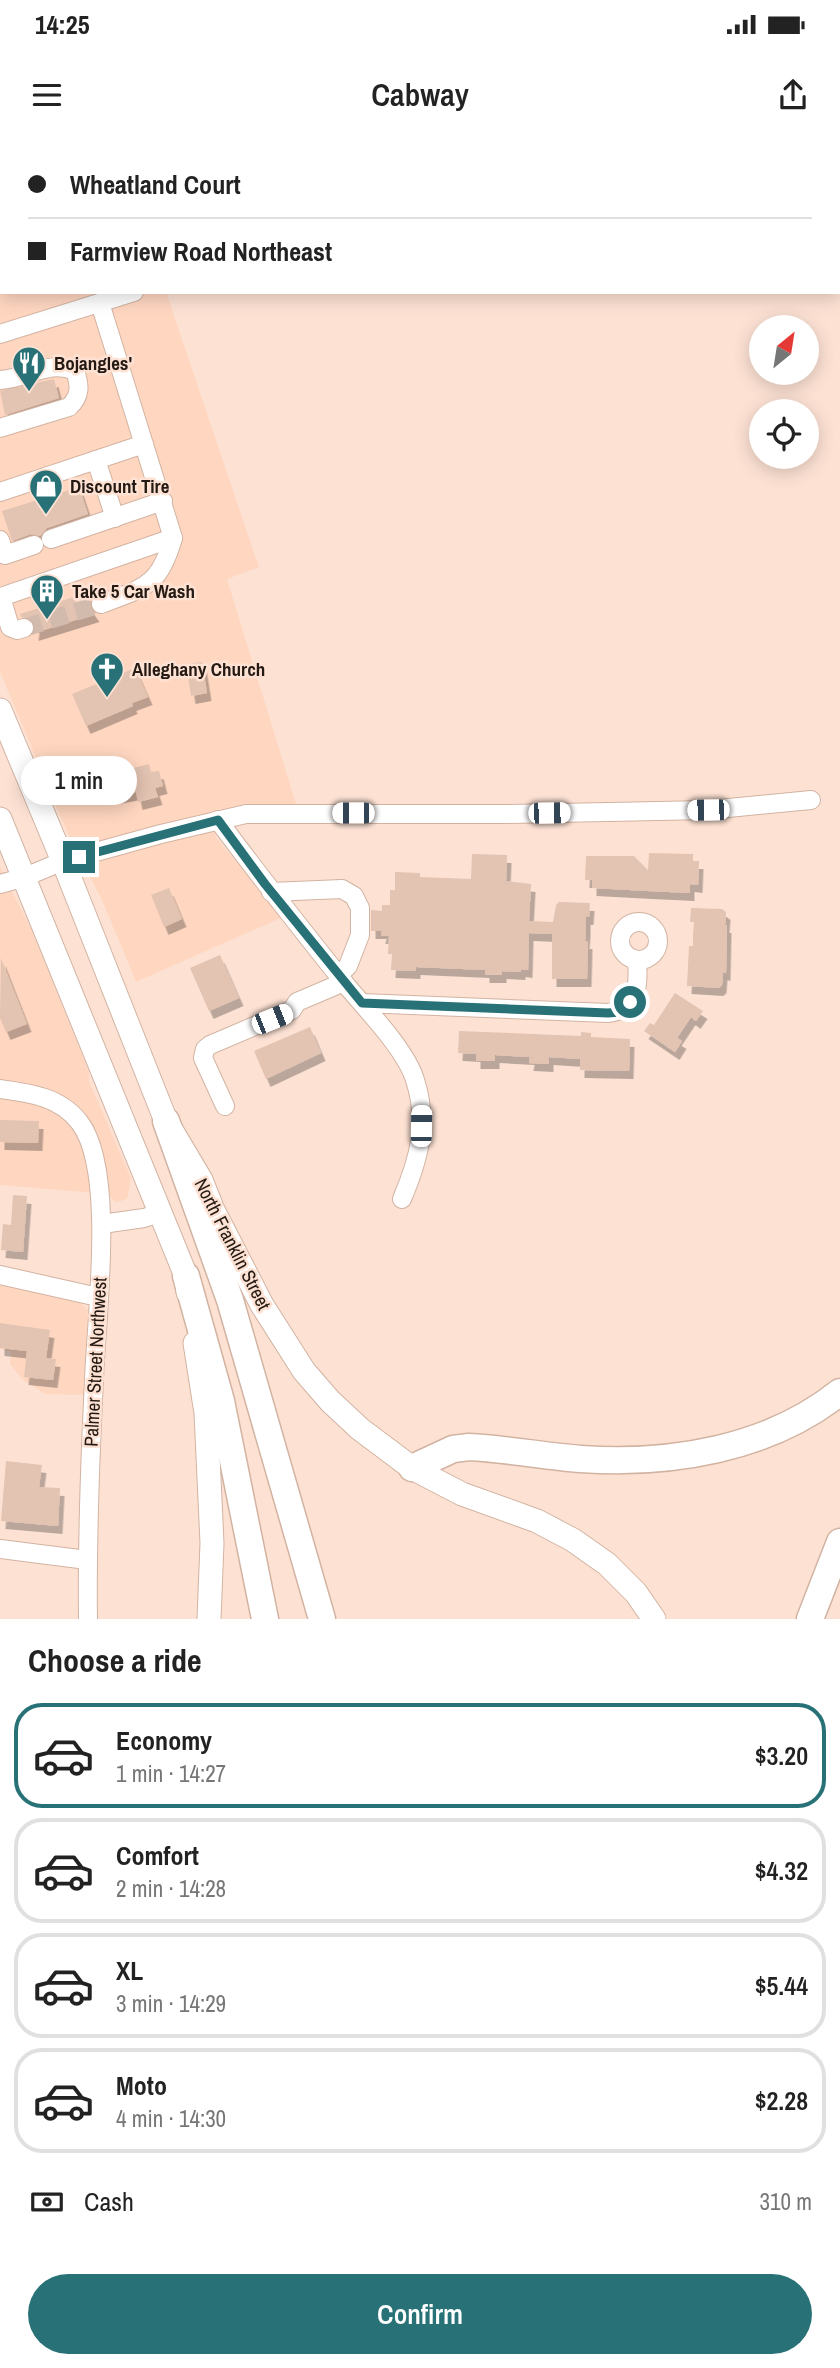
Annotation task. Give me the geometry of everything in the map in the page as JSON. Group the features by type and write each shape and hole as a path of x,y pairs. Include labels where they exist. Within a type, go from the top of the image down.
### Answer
{"highway":[{"path":"166,1121 230,1300 322,1619"},
{"path":"186,1276 221,1401 265,1619"},
{"path":"412,1468 453,1449 469,1447 583,1459 644,1459 691,1455 738,1444 779,1430 821,1407 840,1392"},
{"path":"810,1619 840,1542"}],"main road":[{"name":"North Franklin Street","path":"0,710 166,1121 201,1180 262,1305 304,1371 330,1401 360,1429 412,1468 462,1494 537,1521 573,1540 607,1564 636,1593 654,1619"},
{"path":"0,819 186,1276 205,1413 212,1543 209,1619"}],"street":[{"path":"0,334 128,294"},
{"path":"100,303 173,538 163,566 151,582 101,604"},
{"path":"0,380 9,380 55,366 66,366 84,379 87,388 81,410 0,437"},
{"path":"0,428 69,407 76,400 79,391 75,371"},
{"path":"0,492 145,444"},
{"path":"96,460 115,518"},
{"path":"51,539 163,501"},
{"path":"24,628 18,630 10,627 1,597 173,538"},
{"path":"3,548 34,545"},
{"path":"0,884 63,861 246,814 504,814 708,810 811,800"},
{"path":"218,820 271,892 396,1046 415,1077 422,1110 421,1143 402,1199"},
{"path":"225,1106 203,1058 205,1049 292,1010 297,1002 341,978 360,935 360,908 354,896 342,890 271,892"},
{"path":"362,1003 620,1012 636,991 637,960"},
{"name":"Palmer Street Northwest","path":"0,1088 43,1097 70,1111 82,1124 96,1161 102,1224 87,1560 88,1619"},
{"path":"102,1224 160,1213"},
{"path":"0,1275 98,1297"},
{"path":"0,1549 87,1560"}],"shaded area":[{"path":"0,294 167,294 259,567 227,579 297,807 244,804 209,812 216,837 281,918 136,982 102,900 70,839 0,672"},
{"path":"0,867 32,931 89,1072 89,1081 131,1178 128,1197 125,1200 116,1202 107,1194 0,1185"},
{"path":"0,1279 76,1298 88,1310 85,1395 45,1394 22,1379 10,1364 11,1351 0,1349"}],"building":[{"name":"Bojangles'","path":"54,379 59,398 5,415 0,391"},
{"name":"Discount Tire","path":"79,487 88,514 47,528 40,536 31,534 12,541 2,511"},
{"name":"Take 5 Car Wash","path":"74,597 76,603 91,599 90,607 95,614 34,633 32,620 21,617 20,614"},
{"path":"202,662 207,693 191,696 186,664"},
{"name":"Alleghany Church","path":"135,668 148,697 86,726 72,694"},
{"path":"149,764 151,772 159,771 163,786 155,788 158,797 138,802 136,792 115,796 109,774"},
{"path":"649,853 693,854 693,861 699,861 698,885 690,884 690,893 592,888 592,880 585,880 586,856 634,856 648,870"},
{"path":"472,854 507,855 506,881 531,884 529,921 553,922 559,902 590,903 589,917 586,917 585,941 588,941 587,979 552,979 552,934 529,933 528,970 521,969 521,972 502,971 502,975 485,975 485,970 416,967 416,971 391,970 389,936 381,936 382,931 371,931 371,910 382,911 382,905 390,905 390,890 395,890 395,872 420,873 420,877 471,879"},
{"path":"169,888 182,919 164,927 151,895"},
{"path":"691,908 722,909 726,912 726,973 723,972 722,985 719,988 687,986 689,946 693,946 694,922 690,922"},
{"path":"220,955 239,998 209,1011 190,968"},
{"path":"1,958 27,1024 6,1032 0,1018"},
{"path":"675,993 703,1011 696,1021 691,1017 677,1038 682,1041 675,1052 644,1031 650,1023 654,1025"},
{"path":"310,1027 321,1053 266,1079 254,1051"},
{"path":"459,1031 581,1036 581,1032 591,1033 591,1037 630,1039 629,1071 580,1070 580,1059 549,1057 549,1064 529,1063 530,1057 495,1055 495,1061 476,1061 476,1054 458,1053"},
{"path":"0,1120 39,1121 38,1143 0,1142"},
{"path":"13,1195 27,1196 23,1252 1,1250 3,1224 11,1225"},
{"path":"0,1323 50,1330 46,1358 56,1359 53,1380 24,1377 27,1351 0,1348"},
{"path":"6,1461 42,1465 39,1487 60,1488 58,1526 1,1521"}],"tunnel":[{"path":"24,628 101,604"}],"place":[{"name":"Bojangles'","path":"29,393"},
{"name":"Discount Tire","path":"46,516"},
{"name":"Take 5 Car Wash","path":"47,621"},
{"name":"Alleghany Church","path":"107,699"}],"route":[{"path":"79,857 218,820 265,884 362,1003 608,1013 620,1012 630,1002"}]}
